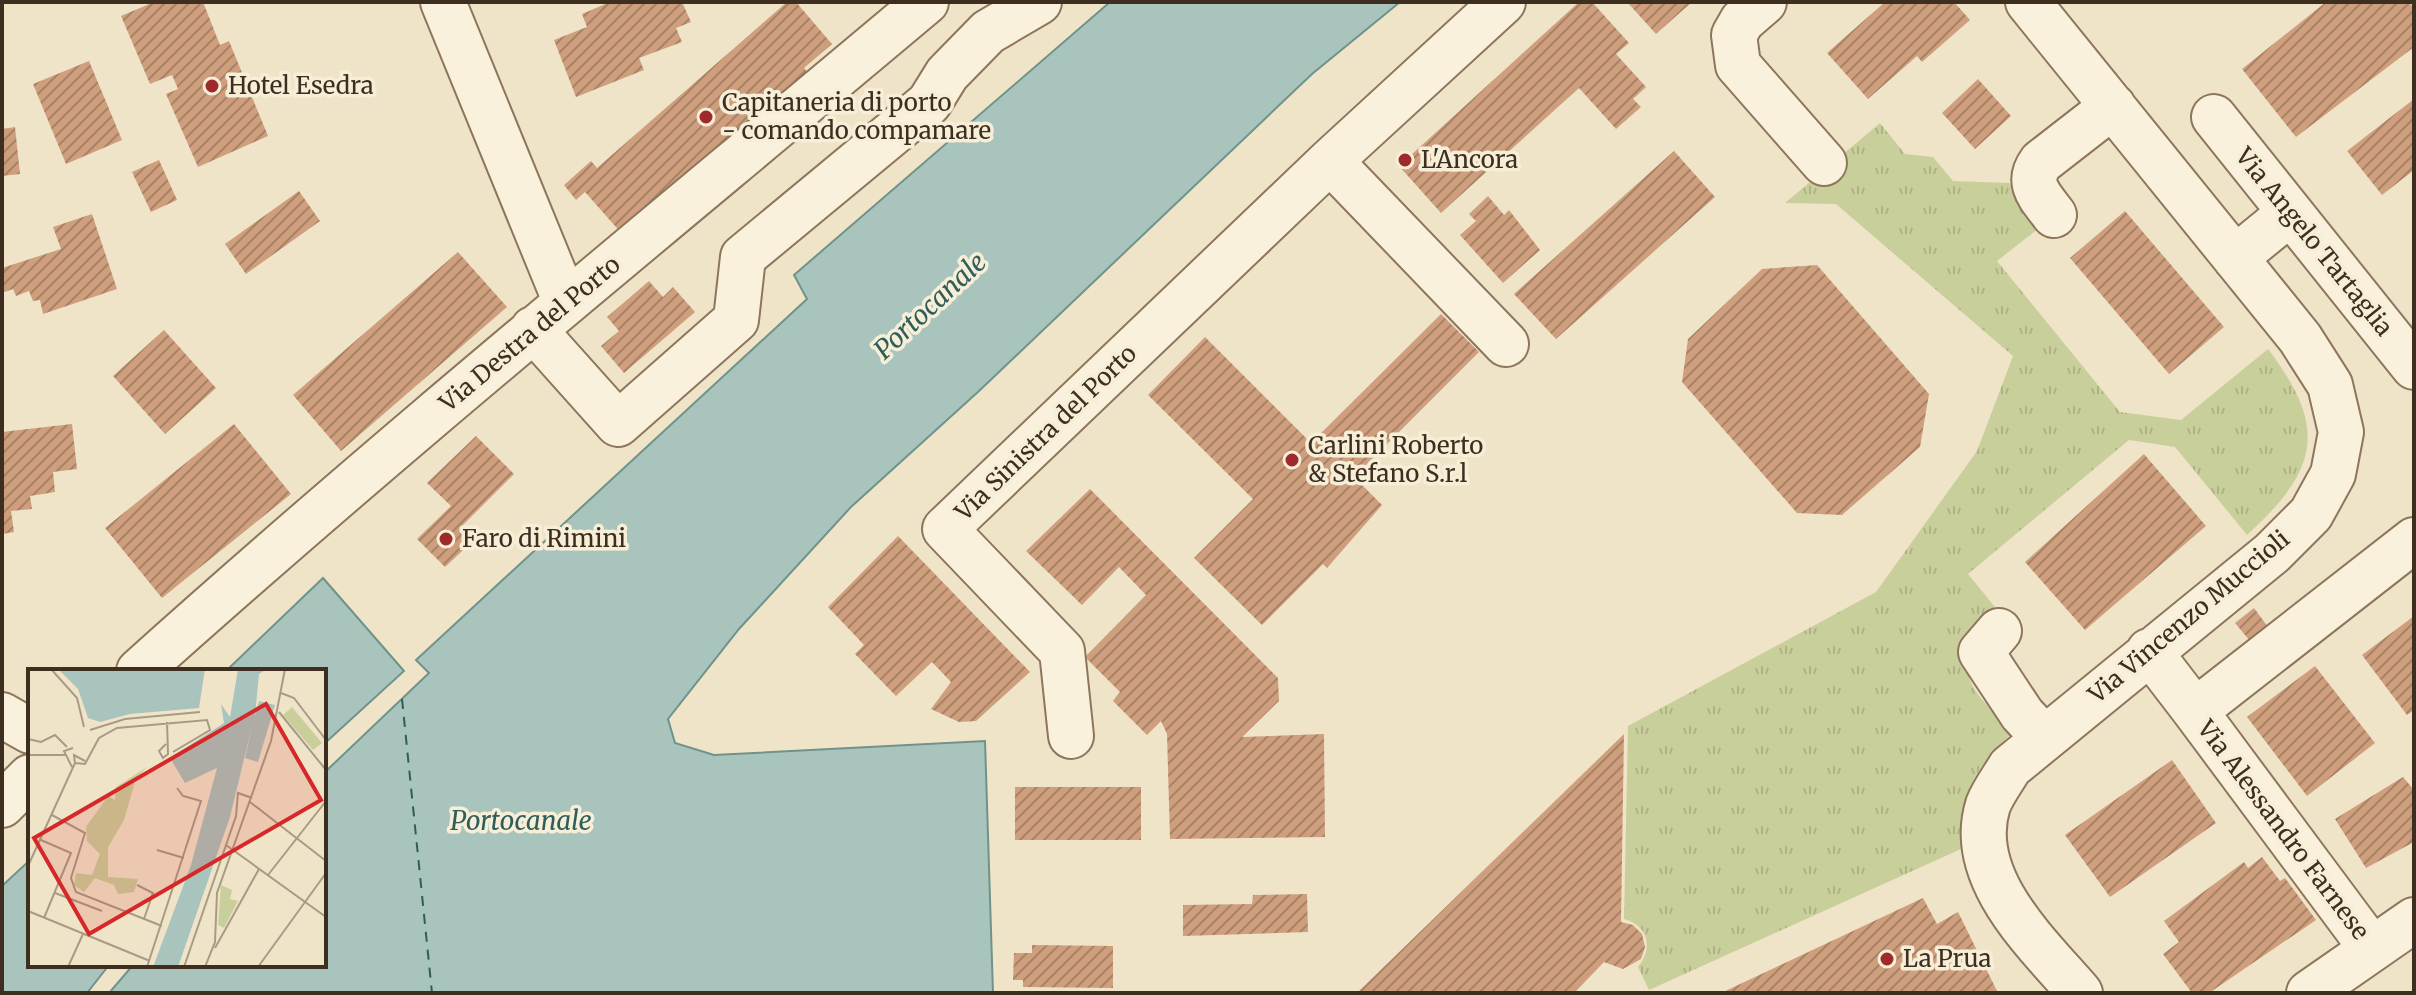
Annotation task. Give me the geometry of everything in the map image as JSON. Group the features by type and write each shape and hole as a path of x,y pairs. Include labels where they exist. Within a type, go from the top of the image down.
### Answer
{"street":[{"path":"443,2 550,316 618,424 736,320 743,257 929,103 947,74 988,32 1039,2"},
{"name":"Via Sinistra del Porto","path":"1071,736 1062,651 945,529 1330,161 1503,2"},
{"path":"1764,2 1742,21 1734,35 1738,65 1824,163"},
{"name":"Via Vincenzo Muccioli","path":"2028,2 2300,338 2330,385 2341,432 2333,474 2311,514 2272,553 2010,767 1988,806 1985,846 1996,887 2025,928 2080,993"},
{"path":"911,7 947,74"},
{"name":"Via Destra del Porto","path":"141,669 312,516 825,90 911,7"},
{"path":"2054,215 2033,185 2033,172 2041,162 2113,106"},
{"name":"Via Angelo Tartaglia","path":"2214,117 2414,367"},
{"path":"1330,161 1506,344"},
{"path":"2235,258 2290,213"},
{"name":"Via Alessandro Farnese","path":"2195,711 2414,540"},
{"path":"1999,631 1981,652 2022,714 2044,738"},
{"name":"Via Alessandro Farnese","path":"2149,651 2372,949"},
{"path":"2,715 28,730"},
{"path":"2,805 28,779"},
{"path":"2309,993 2414,920"}],"green space":[{"path":"1880,123 1905,154 1933,157 1953,181 2010,183 2017,204 2038,229 1997,261 2120,412 2181,420 2268,349 2288,377 2300,403 2307,426 2307,448 2301,469 2289,490 2247,535 2175,447 2129,440 1968,574 1995,607 1983,619 1971,643 1967,658 1971,682 1984,702 2013,732 1988,758 1972,784 1963,813 1961,849 1649,990 1638,967 1646,952 1646,938 1639,927 1624,919 1628,726 1876,592 1977,451 2013,356 1836,204 1785,203"}],"water":[{"name":"Portocanale","path":"1110,2 1400,2 1312,74 979,391 851,507 739,629 668,719 675,743 714,755 985,741 993,993 109,993 131,967 326,967 326,771 429,673 416,660 807,299 794,275"},
{"path":"323,578 404,671 326,742 326,669 228,669"},
{"path":"28,862 28,967 107,967 87,993 2,993 2,886"}],"building":[{"name":"Hotel Esedra","path":"154,2 203,2 220,45 229,41 268,136 198,167 166,94 178,89 172,75 150,84 121,16"},
{"path":"610,2 682,2 691,22 676,28 682,42 639,58 644,70 576,97 554,40 587,27 582,14"},
{"name":"Capitaneria di porto - comando compamare","path":"787,2 796,2 832,44 804,68 808,73 623,235 585,192 576,200 564,185 591,161 597,168"},
{"path":"1579,2 1592,2 1629,43 1616,54 1646,87 1633,99 1641,107 1616,129 1579,88 1441,213 1399,166"},
{"path":"1627,2 1692,2 1656,34"},
{"path":"1885,2 1954,2 1970,20 1922,62 1917,56 1868,99 1827,53"},
{"path":"2326,2 2409,2 2414,8 2414,47 2296,137 2242,69"},
{"path":"89,61 122,140 66,164 33,84"},
{"path":"1978,79 2011,116 1975,149 1942,113"},
{"path":"2414,99 2414,170 2382,195 2347,151"},
{"path":"15,127 20,174 2,176 2,129"},
{"path":"1674,151 1715,197 1556,339 1514,294"},
{"path":"159,160 177,200 151,212 132,172"},
{"path":"299,191 320,221 246,274 225,244"},
{"path":"1488,196 1504,215 1509,210 1540,250 1503,283 1460,235 1476,221 1469,214"},
{"path":"2125,211 2224,327 2169,374 2070,258"},
{"path":"92,214 117,289 43,314 40,300 33,301 29,291 16,296 13,289 2,293 2,268 61,249 53,227"},
{"path":"458,252 507,307 341,451 293,395"},
{"path":"1817,265 1929,394 1920,447 1842,515 1797,513 1682,382 1688,339 1762,269"},
{"path":"649,281 663,297 673,287 695,312 624,373 601,346 619,331 607,317"},
{"name":"Carlini Roberto & Stefano S.r.l","path":"1441,314 1479,352 1354,477 1382,505 1327,568 1323,564 1262,625 1194,558 1253,499 1148,395 1205,337 1311,443"},
{"path":"164,330 216,388 165,434 113,376"},
{"path":"72,424 77,469 53,472 55,492 30,496 32,509 11,511 14,532 2,534 2,432"},
{"path":"234,424 291,494 162,598 105,528"},
{"path":"476,436 514,474 461,527 474,540 445,567 417,539 451,506 427,483"},
{"path":"2144,454 2206,526 2085,630 2025,562"},
{"path":"1090,489 1278,678 1279,701 1242,737 1324,734 1325,837 1170,839 1167,734 1161,721 1147,735 1113,701 1120,692 1085,657 1146,595 1119,567 1082,605 1026,551"},
{"path":"898,536 1030,672 976,721 959,722 931,709 951,682 932,662 896,696 855,654 864,645 828,607"},
{"path":"2254,608 2268,627 2250,641 2235,623"},
{"path":"2414,616 2414,710 2407,715 2362,655"},
{"path":"2315,666 2375,743 2307,796 2247,717"},
{"path":"1624,734 1621,922 1633,925 1642,934 1645,947 1641,959 1623,969 1604,962 1574,993 1357,993"},
{"path":"2172,760 2216,823 2110,897 2065,835"},
{"path":"2403,777 2414,790 2414,842 2366,868 2335,819"},
{"path":"1015,787 1141,787 1141,840 1015,840"},
{"path":"2262,857 2280,881 2285,878 2316,920 2209,993 2192,993 2163,954 2179,942 2164,921 2244,862 2248,868"},
{"path":"1307,894 1308,932 1183,936 1183,905 1252,904 1253,895"},
{"name":"La Prua","path":"1923,898 1937,924 1958,912 1998,993 1721,993"},
{"path":"1032,945 1113,946 1113,988 1023,987 1023,980 1013,980 1014,953 1032,953"}],"ferry route":[{"path":"402,699 432,993"}],"place":[{"name":"Hotel Esedra","path":"212,86"},
{"name":"Capitaneria di porto - comando compamare","path":"706,117"},
{"name":"L'Ancora","path":"1405,160"},
{"name":"Carlini Roberto & Stefano S.r.l","path":"1292,460"},
{"name":"Faro di Rimini","path":"446,539"},
{"name":"La Prua","path":"1887,959"}]}
